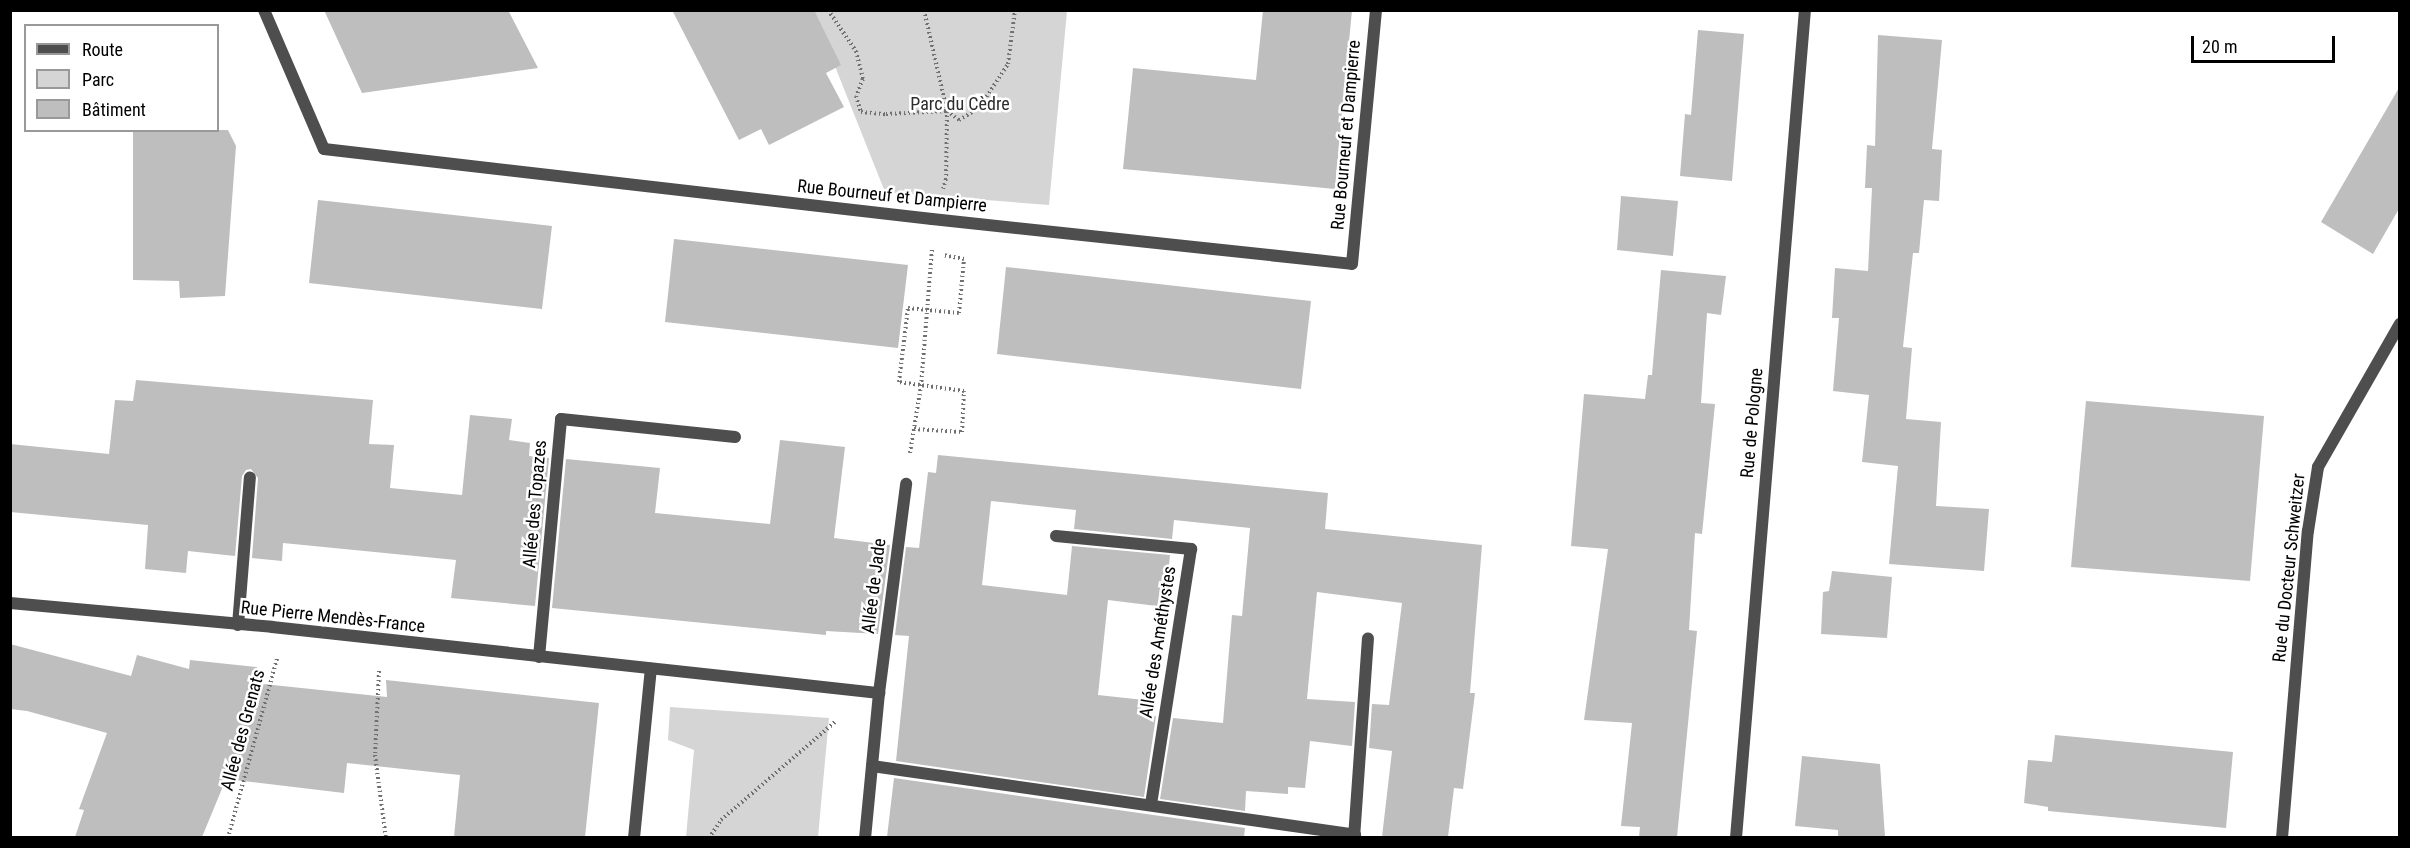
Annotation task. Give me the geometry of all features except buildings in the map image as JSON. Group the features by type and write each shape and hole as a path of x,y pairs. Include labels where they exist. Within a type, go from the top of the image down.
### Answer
{"street":[{"name":"Rue Bourneuf et Dampierre","path":"264,10 324,149 932,219 1353,264 1376,10"},
{"name":"Rue de Pologne","path":"1736,837 1804,10"},
{"name":"Rue du Docteur Schweitzer","path":"2282,837 2308,531 2318,467 2400,324"},
{"name":"Allée des Topazes","path":"539,657 561,419 735,437"},
{"path":"238,625 250,477"},
{"name":"Allée de Jade","path":"879,693 906,484"},
{"name":"Allée des Améthystes","path":"1056,536 1191,549 1151,805"},
{"name":"Rue Pierre Mendès-France","path":"10,603 285,628 879,693"},
{"path":"872,766 1355,836 1368,638"},
{"path":"634,837 651,669"},
{"path":"866,837 879,693"}],"path":[{"path":"828,10 856,51 863,79 856,96 861,112 886,114 947,111 959,120 979,108 1008,64 1015,10"},
{"path":"924,10 947,111 946,179 932,219 932,252 926,310 921,386 914,429 962,432 964,391 921,386 899,382 908,308 926,310 959,313 964,259 932,252"},
{"name":"Allée des Grenats","path":"231,837 229,834 285,628"},
{"path":"381,639 375,755 386,837"},
{"path":"709,837 721,820 834,721 877,717"}],"green space":[{"name":"Parc du Cèdre","path":"813,11 1067,11 1049,205 885,192"},
{"path":"670,707 829,718 818,837 686,837 694,750 668,740"}]}
